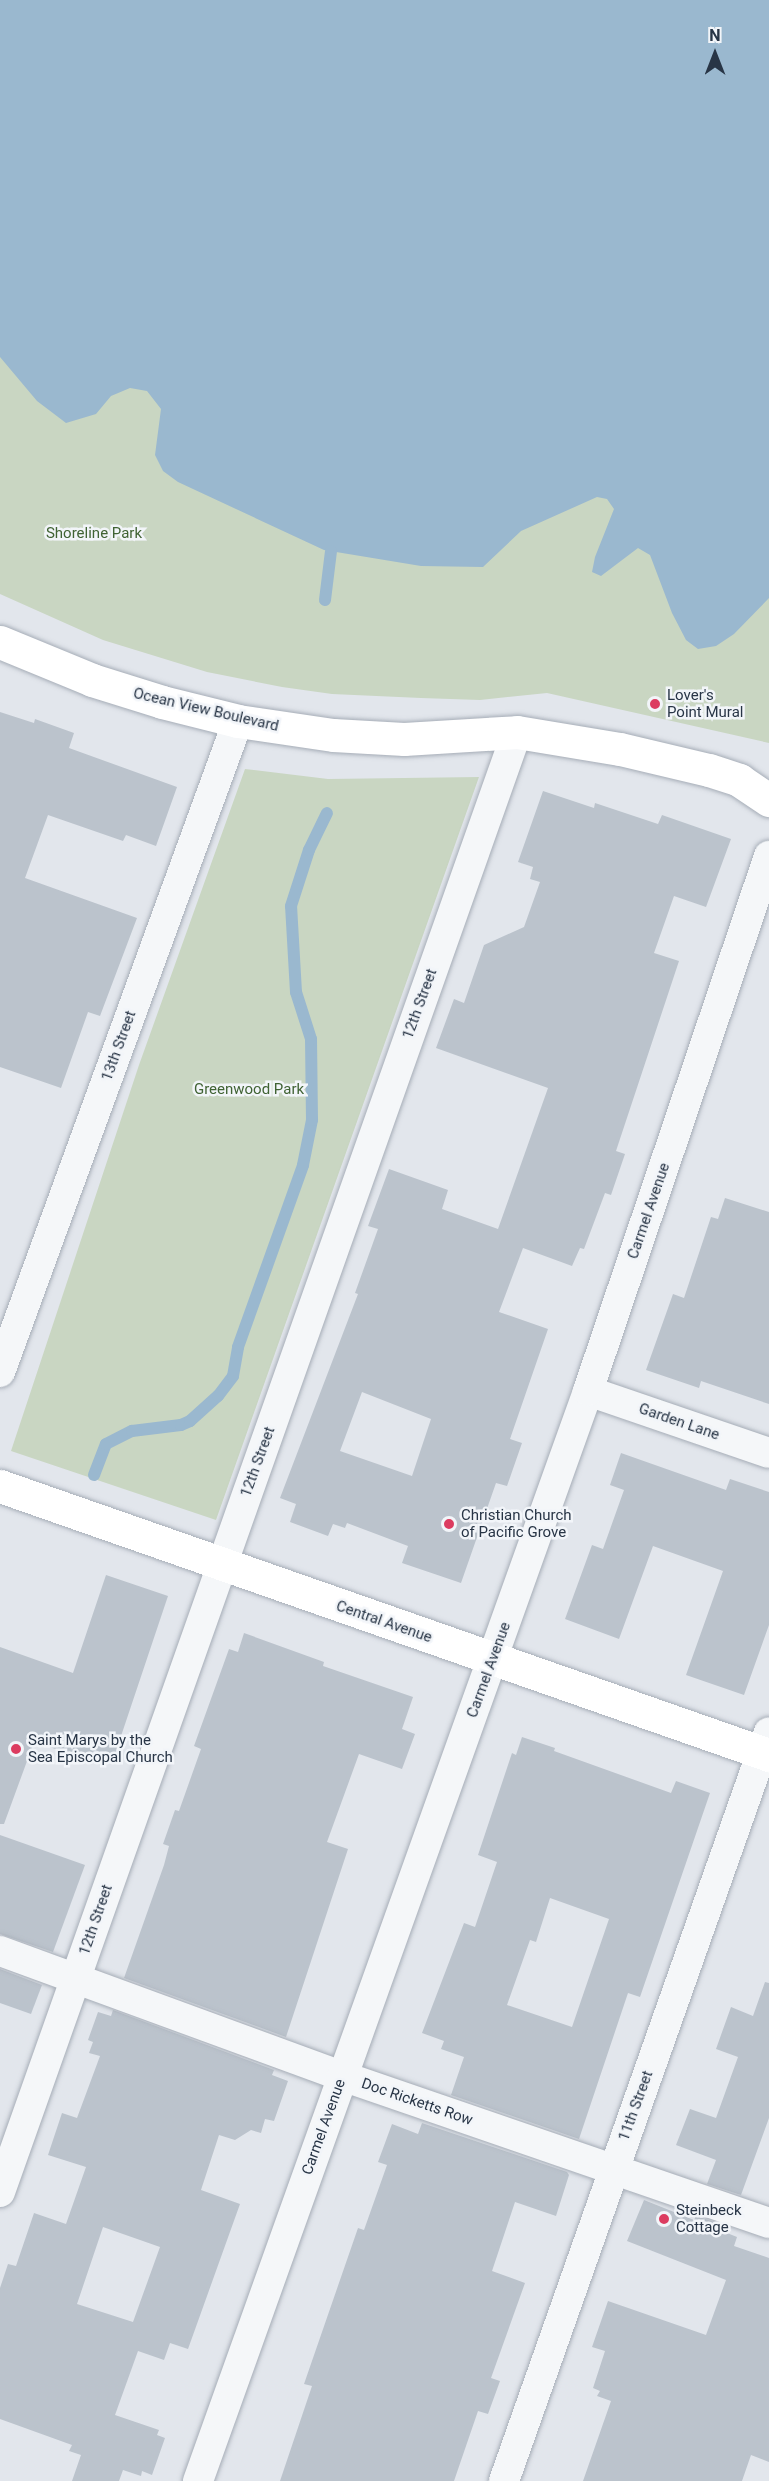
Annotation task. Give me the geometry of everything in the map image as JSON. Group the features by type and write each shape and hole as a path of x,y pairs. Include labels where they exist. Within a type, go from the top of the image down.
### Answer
{"street":[{"name":"Ocean View Boulevard","path":"0,642 92,680 162,702 238,721 333,735 404,739 517,732 620,749 709,770 739,780 769,800"},
{"name":"13th Street","path":"0,1372 238,721"},
{"name":"12th Street","path":"0,2192 517,732"},
{"name":"Carmel Avenue","path":"198,2481 494,1659 769,856"},
{"name":"Garden Lane","path":"588,1390 769,1453"},
{"name":"Central Avenue","path":"0,1486 494,1659 767,1746"},
{"name":"11th Street","path":"504,2481 613,2169 767,1746"},
{"name":"Doc Ricketts Row","path":"0,1951 342,2076 769,2223"}],"green space":[{"name":"Shoreline Park","path":"0,0 769,0 769,743 547,693 480,700 332,694 282,687 207,672 103,640 0,594"},
{"name":"Greenwood Park","path":"245,769 328,779 479,777 216,1520 11,1451 139,1065"}],"water":[{"path":"0,0 769,0 769,598 734,634 716,646 698,649 686,640 672,613 650,555 638,548 601,576 592,572 595,557 614,509 607,499 597,497 521,531 483,567 421,566 324,550 178,482 163,471 155,455 161,409 147,391 130,388 111,396 96,414 66,423 37,401 0,357"}],"building":[{"path":"0,712 34,723 35,719 74,733 69,748 177,787 156,846 126,835 123,841 48,815 25,878 137,918 100,1016 88,1012 61,1088 0,1067"},
{"path":"543,791 594,808 595,803 658,824 662,815 731,839 706,907 674,896 654,953 679,961 616,1151 625,1154 611,1195 605,1193 584,1249 580,1248 572,1266 523,1248 499,1312 548,1329 510,1439 522,1443 507,1486 496,1483 461,1583 402,1563 408,1546 347,1523 345,1528 333,1524 328,1536 290,1522 296,1504 280,1498 358,1294 355,1293 378,1229 368,1226 389,1169 448,1190 442,1209 498,1229 548,1088 436,1048 454,999 464,1003 484,945 524,927 540,882 530,879 533,867 518,862","holes":["362,1392 431,1419 412,1476 340,1451"]},
{"path":"725,1198 769,1212 769,1404 701,1381 699,1388 646,1370 673,1294 684,1298 711,1217 718,1219"},
{"path":"621,1453 726,1490 730,1479 769,1492 769,1625 744,1695 686,1675 723,1571 653,1546 619,1639 565,1619 592,1545 603,1549 624,1490 610,1485"},
{"path":"106,1575 168,1596 114,1757 95,1750 86,1759 34,1742 4,1824 0,1824 0,1647 73,1673"},
{"path":"244,1633 324,1662 323,1666 413,1697 402,1729 415,1734 402,1769 359,1754 327,1842 348,1849 286,2037 124,1978 164,1865 169,1846 163,1844 175,1810 179,1811 201,1749 194,1746 229,1649 238,1652"},
{"path":"522,1737 555,1748 554,1751 671,1793 676,1781 710,1793 640,1997 628,1993 579,2139 451,2095 464,2057 441,2049 444,2041 422,2033 464,1923 475,1927 497,1862 478,1855 512,1753 516,1755","holes":["550,1898 609,1919 572,2027 507,2005 530,1940 536,1942"]},
{"path":"0,1835 85,1865 53,1952 0,1934"},
{"path":"0,1969 42,1985 31,2014 0,2003"},
{"path":"765,1982 769,1983 769,2118 741,2195 707,2184 716,2160 676,2145 690,2109 716,2118 738,2057 716,2049 731,2007 753,2016"},
{"path":"113,2010 274,2070 272,2075 288,2081 274,2121 265,2119 261,2133 251,2130 235,2140 219,2135 201,2190 240,2204 188,2349 170,2343 164,2360 138,2351 115,2415 159,2430 157,2435 165,2438 152,2475 142,2471 141,2476 123,2470 119,2481 72,2481 81,2455 69,2451 72,2445 0,2419 0,2288 8,2264 16,2266 34,2213 66,2224 86,2167 48,2155 62,2113 77,2118 100,2056 89,2053 93,2042 88,2040 98,2012 111,2016","holes":["103,2227 160,2247 133,2322 77,2304"]},
{"path":"422,2123 567,2172 569,2175 556,2216 515,2202 492,2271 525,2283 491,2378 500,2381 488,2414 478,2411 454,2481 280,2481 312,2386 304,2384 358,2228 364,2230 387,2165 378,2162 392,2124 418,2134"},
{"path":"644,2200 694,2220 696,2216 729,2227 727,2233 737,2237 734,2246 769,2258 769,2462 751,2455 742,2481 583,2481 611,2401 597,2396 600,2391 593,2388 605,2351 592,2347 608,2301 706,2335 726,2280 627,2241"}],"waterway":[{"path":"325,600 331,551"},
{"path":"94,1475 106,1444 132,1431 181,1425 190,1421 218,1396 233,1376 238,1347 303,1165 312,1120 311,1039 296,992 291,906 309,850 327,813"}],"place":[{"name":"Lover's Point Mural","path":"655,704"},
{"name":"Christian Church of Pacific Grove","path":"449,1524"},
{"name":"Saint Marys by the Sea Episcopal Church","path":"16,1749"},
{"name":"Steinbeck Cottage","path":"664,2219"}]}
